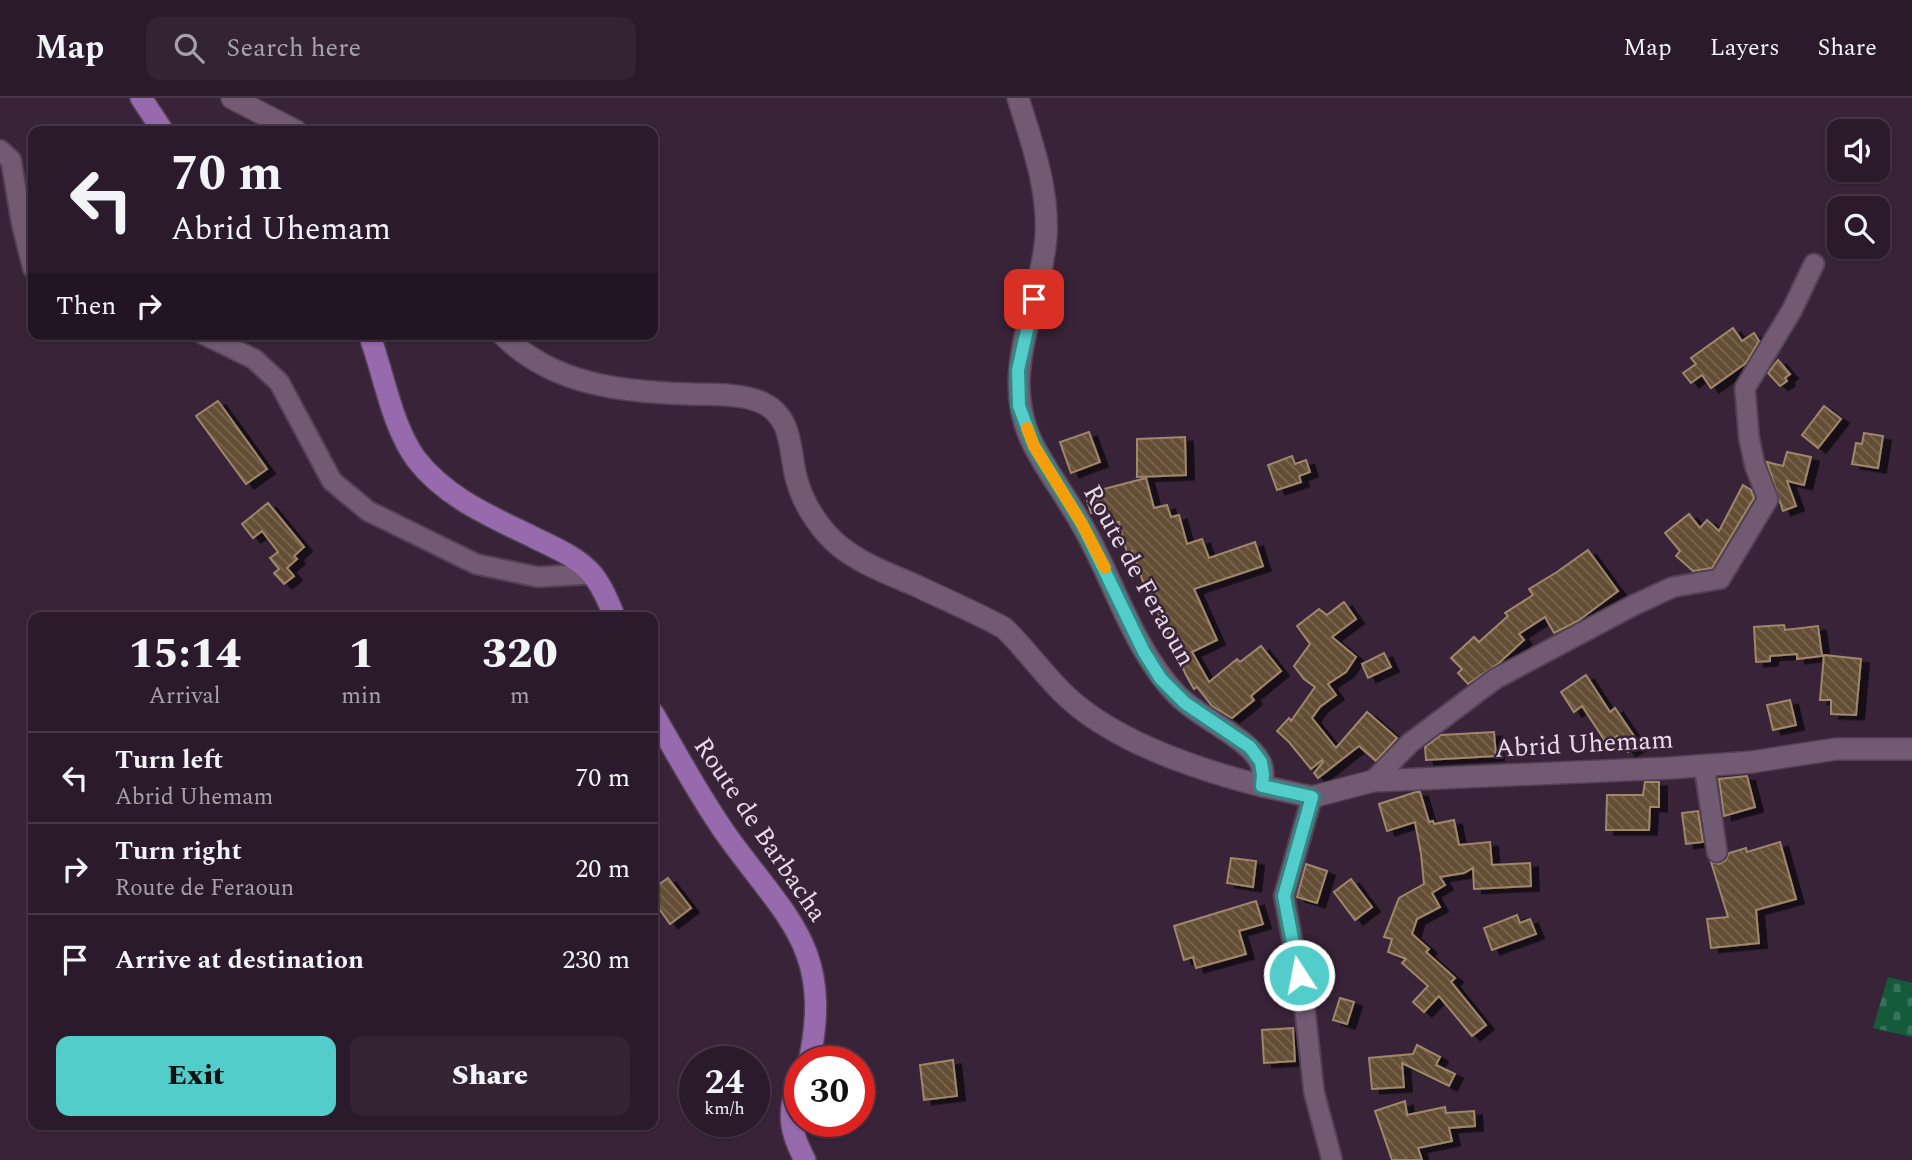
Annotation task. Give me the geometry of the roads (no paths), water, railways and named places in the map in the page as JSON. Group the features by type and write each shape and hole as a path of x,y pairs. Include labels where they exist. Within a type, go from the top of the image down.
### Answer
{"main road":[{"path":"141,98 160,126"},
{"path":"232,98 286,126"},
{"name":"Route de Feraoun","path":"1018,98 1046,201 1046,238 1018,370 1019,406 1034,446 1082,524 1144,652 1185,703 1250,747 1261,762 1262,786"},
{"path":"371,340 398,425 416,458 440,484 470,506 567,553 592,574 612,612"},
{"path":"509,340 536,362 571,379 605,386 728,395 761,401 777,411 788,430 796,479 808,509 827,534 849,553 1004,628 1061,692 1114,731 1219,774 1262,786"},
{"name":"Route de Barbacha","path":"658,721 727,836 772,892 797,930 808,955 817,1004 813,1046"},
{"name":"Abrid Uhemam","path":"1262,786 1312,797 1373,781 1752,762 1836,749 1912,749"},
{"path":"795,1137 805,1160"}],"street":[{"path":"0,150 11,160 28,248"},
{"path":"1373,781 1410,743 1495,679 1673,587 1720,579 1768,499 1755,466 1749,438 1745,388 1792,310 1814,264"},
{"path":"215,340 254,359 279,382 332,481 368,512 476,564 538,577 592,574"},
{"path":"1704,765 1717,852"},
{"path":"1312,797 1284,896 1304,1002 1314,1092 1332,1160"}]}
